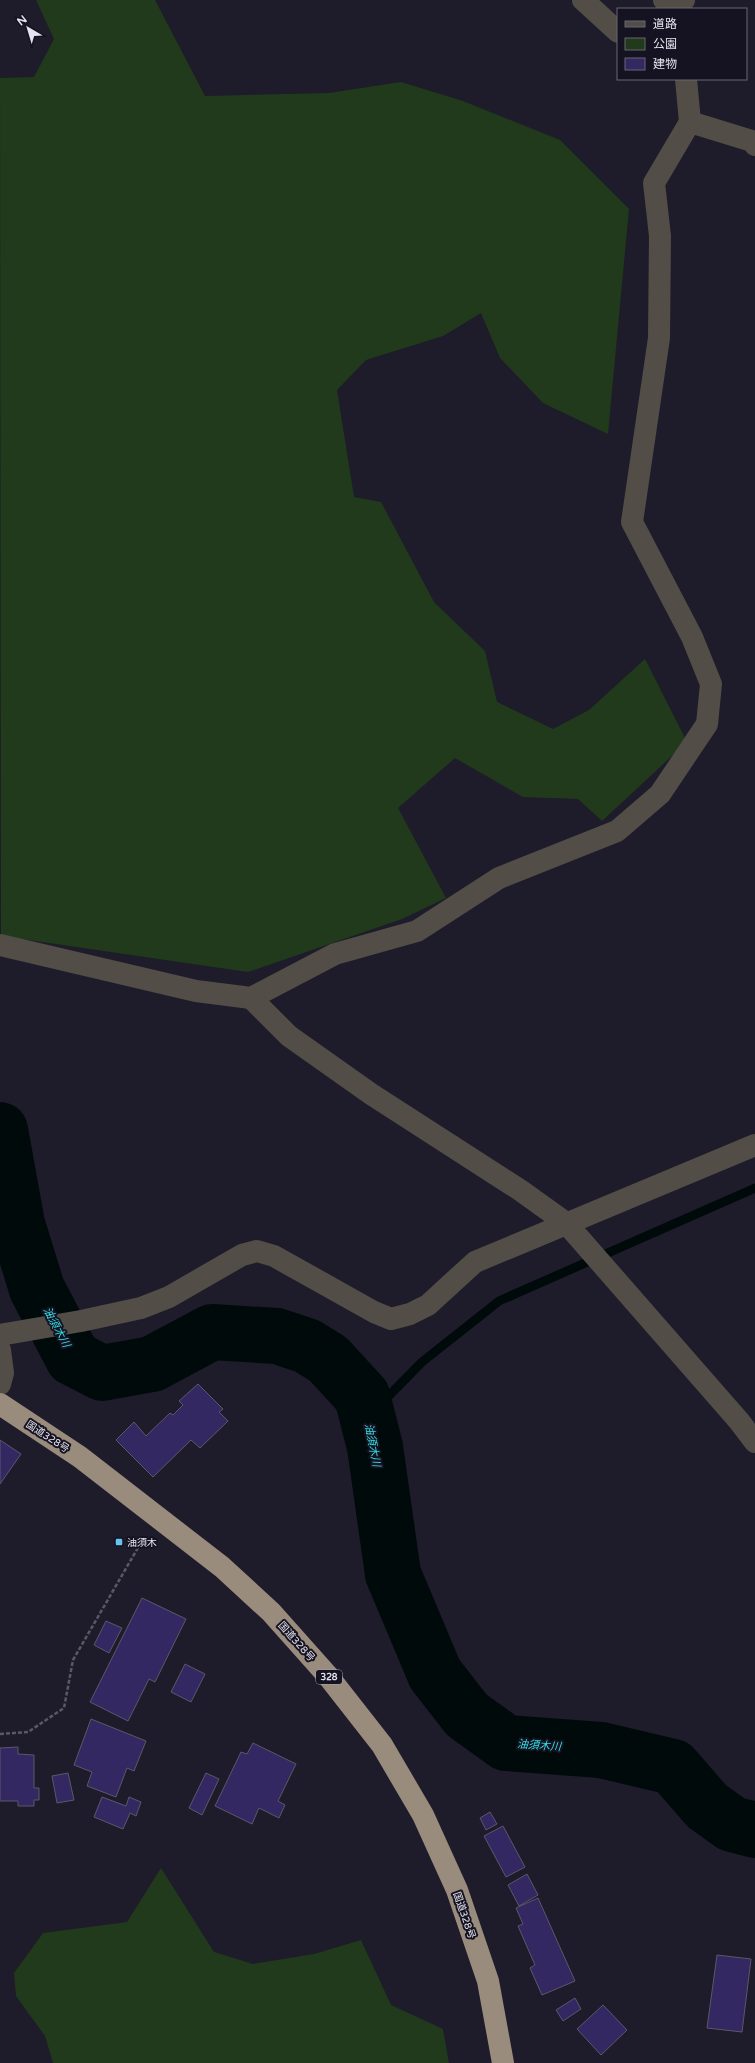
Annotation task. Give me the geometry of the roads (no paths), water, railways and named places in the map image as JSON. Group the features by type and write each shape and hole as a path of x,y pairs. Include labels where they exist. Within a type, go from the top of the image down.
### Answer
{"highway":[{"name":"国道328号","path":"0,1404 80,1457 157,1515 222,1567 271,1612 328,1676 382,1745 423,1816 457,1890 488,1982 503,2063"}],"street":[{"path":"583,0 617,31"},
{"path":"0,945 196,991 251,998 335,954 417,931 499,878 617,831 660,794 708,724 711,684 692,637 632,522 659,338 660,236 654,183 690,122 686,87 672,80"},
{"path":"690,122 752,141 755,145"},
{"path":"251,998 289,1036 371,1094 520,1190 566,1223 739,1421 755,1442"},
{"path":"9,1334 141,1308 169,1297 242,1255 257,1251 274,1256 374,1312 391,1319 410,1314 428,1305 475,1262 755,1145"},
{"path":"0,1350 3,1373 0,1384"}],"waterway":[{"name":"油須木川","path":"0,1130 17,1224 37,1289 73,1358 102,1373 152,1364 212,1332 277,1336 307,1346 328,1359 362,1396 375,1447 393,1574 435,1674 467,1715 506,1743 601,1750 673,1767 707,1806 732,1824 755,1830"},
{"path":"368,1417 422,1362 499,1301 755,1188"}],"place":[{"name":"油須木","path":"119,1542"}]}
